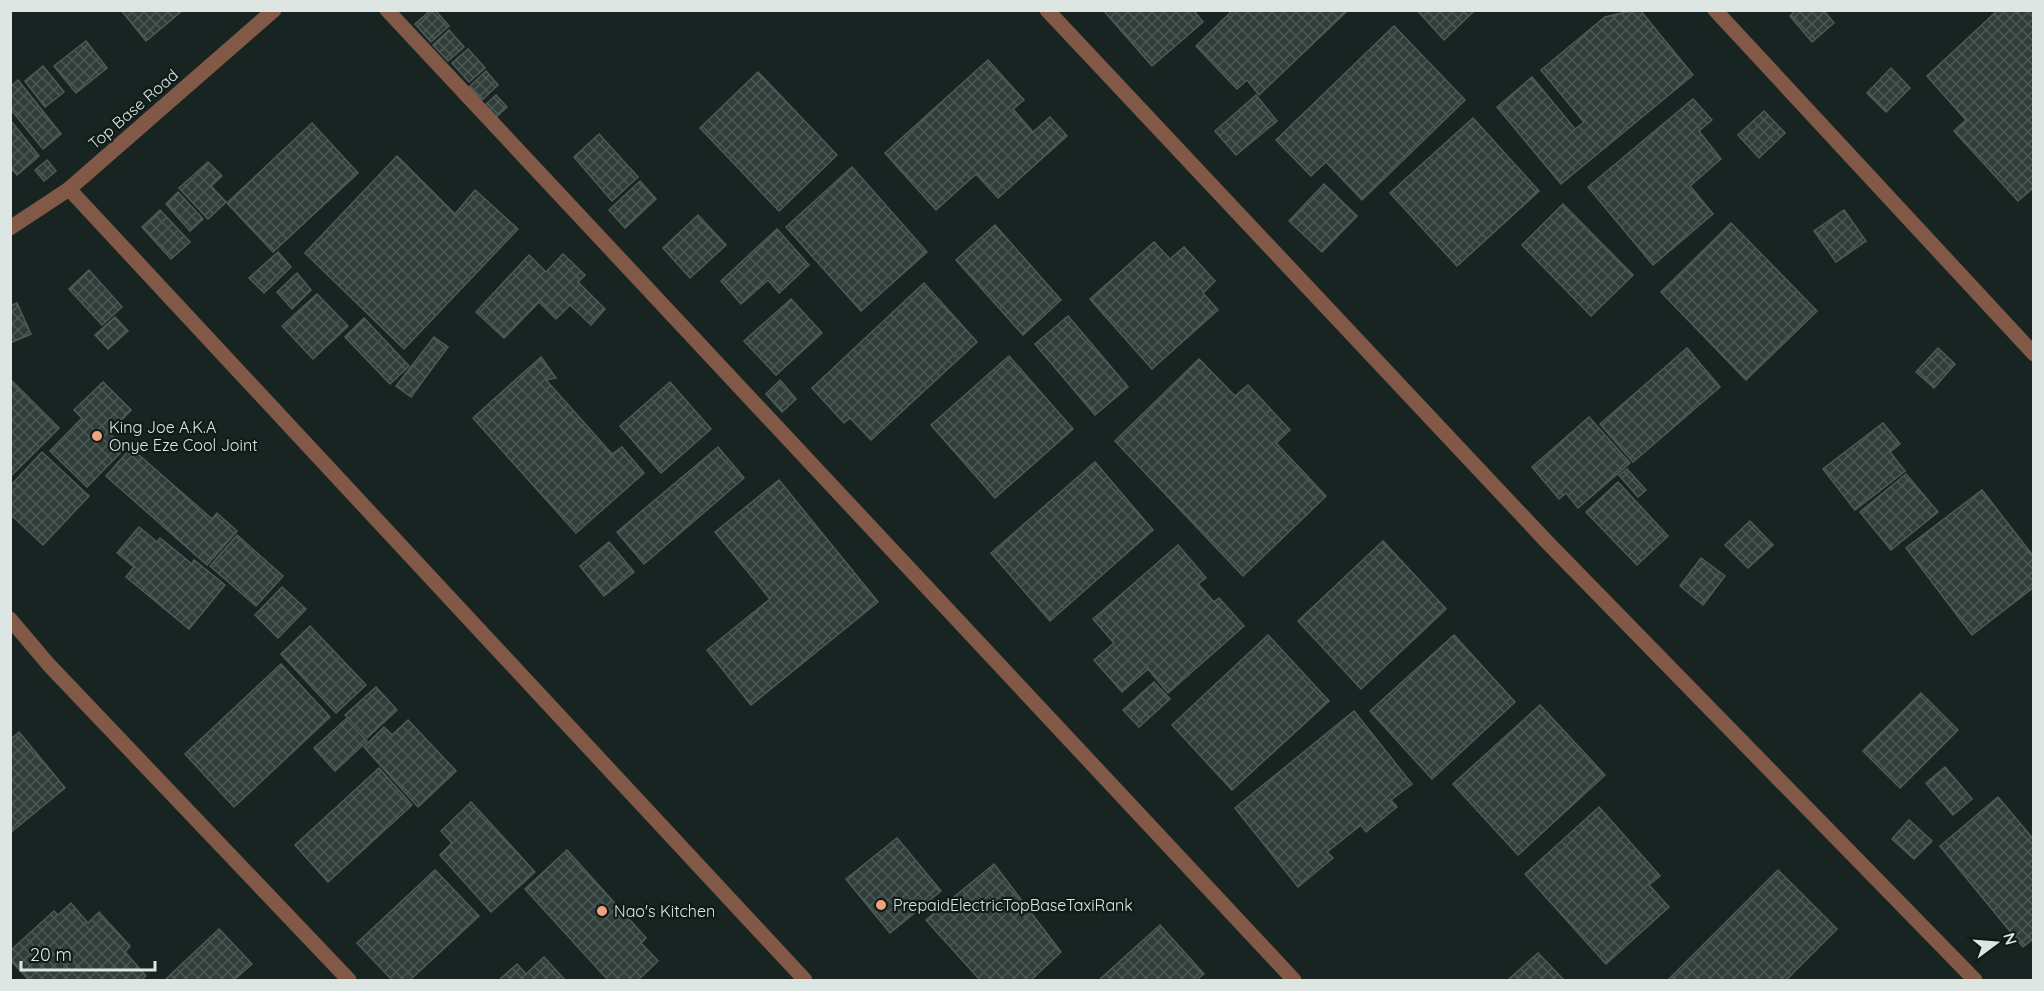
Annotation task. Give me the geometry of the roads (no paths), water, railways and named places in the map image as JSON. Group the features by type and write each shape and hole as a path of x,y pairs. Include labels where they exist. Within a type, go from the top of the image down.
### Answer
{"street":[{"name":"Top Base Road","path":"10,228 69,189 274,10"},
{"path":"387,10 1294,981"},
{"path":"1047,10 1548,543 1975,981"},
{"path":"1714,10 2034,354"},
{"path":"69,189 805,981"},
{"path":"10,619 49,665 349,981"}],"place":[{"name":"King Joe A.K.A Onye Eze Cool Joint","path":"97,436"},
{"name":"PrepaidElectricTopBaseTaxiRank","path":"881,905"},
{"name":"Nao's Kitchen","path":"602,911"}]}
